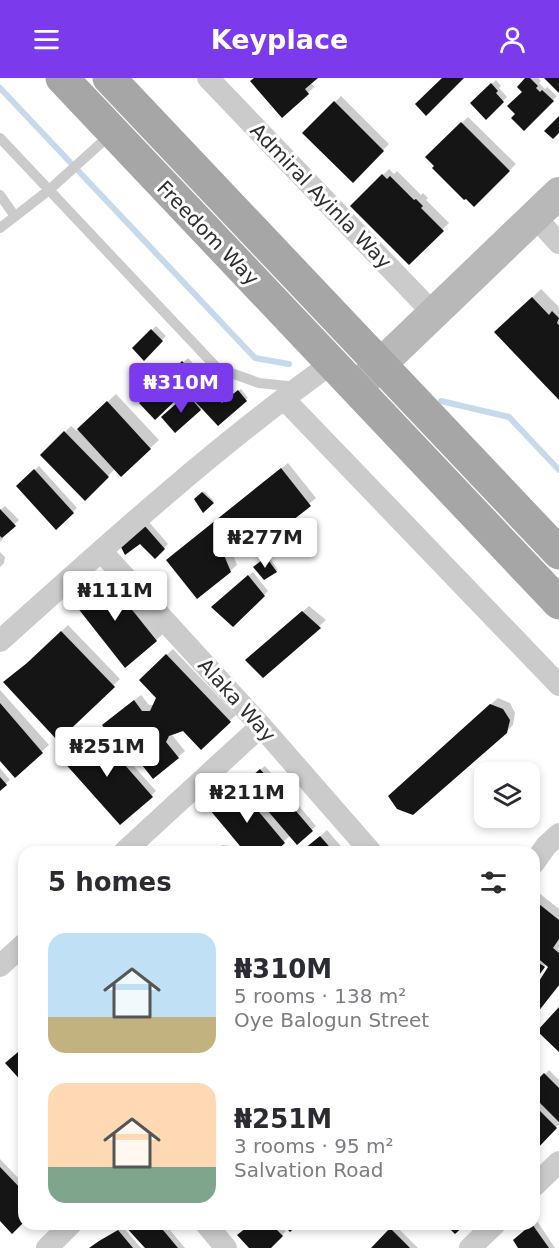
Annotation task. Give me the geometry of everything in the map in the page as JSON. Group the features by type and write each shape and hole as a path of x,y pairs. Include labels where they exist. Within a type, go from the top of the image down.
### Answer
{"main road":[{"name":"Freedom Way","path":"62,78 103,141 332,363 559,603"},
{"name":"Freedom Way","path":"109,78 559,553"}],"street":[{"name":"Admiral Ayinla Way","path":"208,78 434,314"},
{"path":"355,388 382,365 559,193"},
{"path":"535,217 559,243"},
{"path":"0,641 101,551 292,393 332,363"},
{"path":"292,393 559,685"},
{"name":"Alaka Way","path":"101,551 261,726 366,846"},
{"path":"131,846 261,726"},
{"path":"540,854 559,834"},
{"path":"0,966 18,950"},
{"path":"540,1180 559,1162"},
{"path":"46,1248 65,1230"},
{"path":"211,1230 226,1248"},
{"path":"470,1248 489,1230"}],"lane":[{"path":"0,138 217,368 292,393"},
{"path":"0,228 49,190 103,141"},
{"path":"0,195 14,215"}],"building":[{"path":"254,78 318,78 305,89 309,94 282,118 250,81"},
{"path":"442,78 464,78 426,116 415,104"},
{"path":"525,78 530,78 538,86 536,88 540,92 542,90 554,101 524,131 511,118 515,114 507,106 522,92 517,87"},
{"path":"544,78 559,78 559,93"},
{"path":"491,83 504,102 486,120 470,103"},
{"path":"334,101 384,151 353,183 302,133"},
{"path":"559,116 559,133 553,139 544,131"},
{"path":"461,122 510,171 474,207 432,168 434,166 425,157"},
{"path":"382,174 387,179 390,176 414,200 416,199 423,206 421,208 444,231 409,265 350,206"},
{"path":"532,297 549,315 552,311 559,318 557,323 559,325 559,400 494,332"},
{"path":"151,329 163,341 144,361 132,348"},
{"path":"182,361 199,378 155,420 139,403"},
{"path":"204,385 222,403 238,390 247,401 218,426 191,397"},
{"path":"187,394 201,410 175,433 161,417"},
{"path":"107,401 151,449 121,477 77,429"},
{"path":"64,431 109,477 85,501 40,455"},
{"path":"281,468 311,506 274,535 245,534 237,523 224,533 221,548 231,572 197,599 166,560"},
{"path":"34,469 74,513 56,530 16,486"},
{"path":"202,492 214,503 203,513 194,499"},
{"path":"0,509 16,526 2,538 0,536"},
{"path":"144,525 165,549 155,559 140,544 125,555 120,545"},
{"path":"266,557 277,572 264,580 253,567"},
{"path":"248,575 265,596 233,627 211,607"},
{"path":"105,576 157,641 125,668 73,602"},
{"path":"302,611 321,628 263,678 245,660"},
{"path":"61,631 115,687 58,741 3,682"},
{"path":"166,654 231,722 201,750 183,731 169,736 166,742 179,758 153,779 117,733 111,737 102,725 134,700 142,711 150,711 156,698 139,680"},
{"path":"0,703 43,753 15,778 0,761"},
{"path":"490,704 503,709 510,720 507,733 413,815 397,809 388,796"},
{"path":"95,731 153,797 120,825 62,760"},
{"path":"260,769 313,831 297,845 244,783"},
{"path":"0,777 7,785 0,791"},
{"path":"238,787 285,843 282,846 240,846 210,810"},
{"path":"320,836 329,846 308,846"},
{"path":"540,905 559,920 559,939 553,948 559,953 559,985 540,1009 540,980 548,967 540,960"},
{"path":"540,964 545,967 540,974"},
{"path":"559,1007 559,1052 540,1034 540,1028"},
{"path":"18,1052 18,1077 5,1063"},
{"path":"544,1073 559,1088 559,1122 540,1103 540,1077"},
{"path":"540,1111 557,1128 540,1146"},
{"path":"0,1167 18,1186 18,1228 12,1234 0,1221"},
{"path":"118,1230 133,1248 89,1248 99,1241"},
{"path":"128,1230 163,1230 178,1248 145,1248"},
{"path":"243,1230 277,1230 283,1236 271,1248 249,1248 237,1235"},
{"path":"388,1230 392,1230 410,1248 371,1248"},
{"path":"525,1230 536,1230 549,1248 518,1248 513,1240"}],"waterway":[{"path":"0,88 255,358 289,364"},
{"path":"441,401 509,417 559,470"}]}
